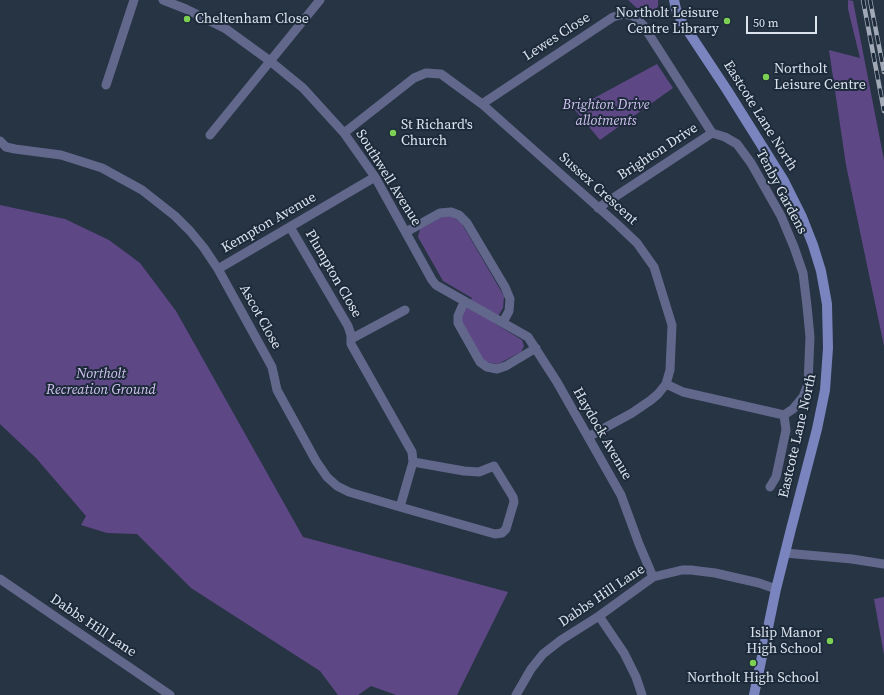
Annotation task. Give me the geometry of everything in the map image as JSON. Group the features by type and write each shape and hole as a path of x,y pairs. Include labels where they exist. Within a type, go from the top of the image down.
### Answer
{"street":[{"path":"106,85 134,0"},
{"name":"Southwell Avenue","path":"163,0 188,4 270,61 303,88 344,133 374,177 436,286 503,322"},
{"path":"210,135 320,0"},
{"name":"Eastcote Lane North","path":"674,1 682,22 727,90 784,182 813,245 821,271 827,304 828,348 826,382 817,429 776,589 754,695"},
{"name":"Lewes Close","path":"482,104 613,17 624,14 634,16 643,25 712,133"},
{"name":"Sussex Crescent","path":"344,133 414,78 426,73 441,74 482,104 637,243 654,268 672,325 672,356 670,370 666,384 651,400 632,413 588,437"},
{"name":"Brighton Drive","path":"598,208 712,133"},
{"name":"Tenby Gardens","path":"712,133 725,137 737,144 751,163 780,216 794,247 803,273 810,337 808,384 803,397 793,409 784,415"},
{"name":"Kempton Avenue","path":"0,141 6,147 61,155 82,161 121,178 142,190 175,216 204,248 218,269 374,177"},
{"path":"406,232 440,213 451,212 460,215 467,223 505,287 510,299 508,311 503,322"},
{"name":"Plumpton Close","path":"290,227 348,326 351,344 412,452 413,462"},
{"name":"Ascot Close","path":"218,269 272,367 276,390 316,461 327,477 337,486 349,492 400,507 495,534 502,533 506,529 514,502 513,497 494,466 479,472 464,471 413,462"},
{"path":"464,302 458,316 458,323 480,362 487,367 497,369 506,366 536,348"},
{"path":"351,337 405,310"},
{"name":"Haydock Avenue","path":"503,322 528,337 536,348 621,495 653,577"},
{"path":"666,384 683,392 784,415 786,430 776,477 770,487"},
{"path":"400,507 413,462"},
{"path":"785,552 884,564"},
{"name":"Dabbs Hill Lane","path":"516,695 531,669 543,654 653,577 682,570 691,570 715,573 759,583 776,589"},
{"name":"Dabbs Hill Lane","path":"0,579 170,695"},
{"path":"599,616 624,653 636,677 642,695"}],"green space":[{"path":"628,0 658,0 658,6 650,20"},
{"path":"848,0 853,1 884,160 884,346 846,165 829,50 860,58 848,9"},
{"name":"Brighton Drive allotments","path":"657,64 673,88 600,140 574,109"},
{"name":"Northolt Recreation Ground","path":"0,205 65,219 109,240 140,263 176,311 303,537 508,592 457,695 396,695 371,686 358,695 338,695 320,671 191,588 137,534 107,533 81,525 86,516 36,458 0,424"},
{"path":"453,216 462,224 504,296 503,308 494,323 522,340 524,346 521,352 498,364 490,363 481,359 461,322 464,311 472,298 443,281 418,237 420,229 442,217"},
{"path":"884,597 884,655 874,599"}],"railway":[{"path":"863,0 884,111"},
{"path":"870,0 884,72"}],"place":[{"name":"Cheltenham Close","path":"187,19"},
{"name":"Northolt Leisure Centre Library","path":"727,21"},
{"name":"Northolt Leisure Centre","path":"766,77"},
{"name":"St Richard's Church","path":"393,133"},
{"name":"Islip Manor High School","path":"830,641"},
{"name":"Northolt High School","path":"753,663"}]}
